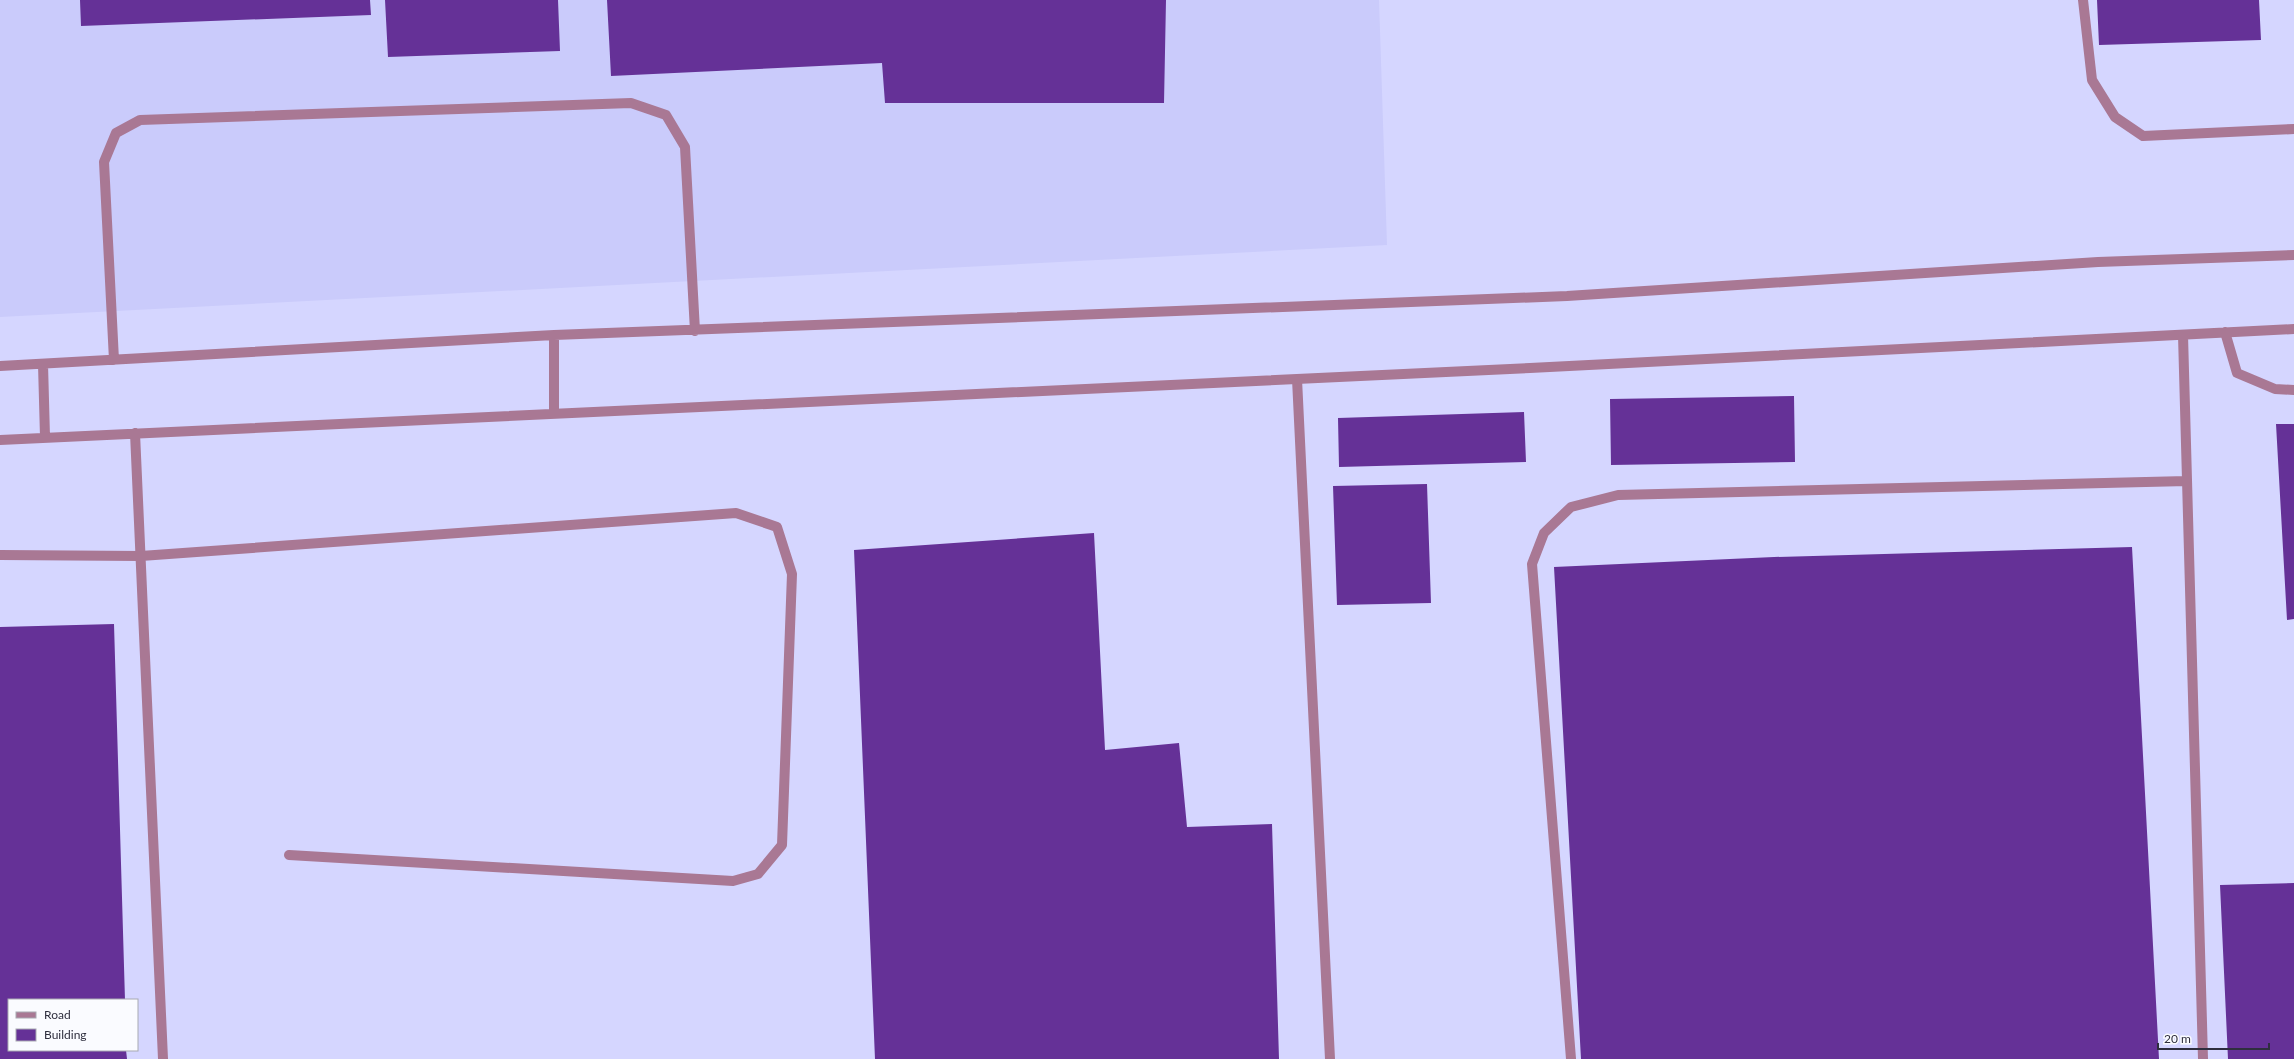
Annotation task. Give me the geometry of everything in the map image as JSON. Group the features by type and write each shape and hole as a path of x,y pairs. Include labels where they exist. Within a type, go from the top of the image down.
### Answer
{"street":[{"path":"2083,0 2092,80 2115,117 2143,136 2294,129"},
{"path":"114,360 104,162 116,133 140,120 631,103 666,115 685,147 695,331"},
{"path":"0,366 554,335 695,331 1567,296 2098,262 2294,255"},
{"path":"0,440 1297,379 2294,329"},
{"path":"2225,332 2237,373 2276,389 2294,390"},
{"path":"2183,334 2203,1059"},
{"path":"554,335 554,413"},
{"path":"43,364 45,437"},
{"path":"1297,379 1330,1059"},
{"path":"135,433 163,1059"},
{"path":"1571,1059 1532,564 1544,533 1571,507 1618,495 2187,481"},
{"path":"0,555 141,556 736,513 777,527 792,574 782,845 758,874 733,881 289,855"}],"shaded area":[{"path":"0,0 1379,0 1387,245 0,317"}],"building":[{"path":"80,0 370,0 371,15 81,26"},
{"path":"385,0 558,0 560,51 388,57"},
{"path":"607,0 1166,0 1164,103 885,103 882,63 611,76"},
{"path":"2097,0 2259,0 2261,40 2099,45"},
{"path":"1794,396 1795,462 1611,465 1610,399"},
{"path":"1524,412 1526,462 1339,467 1338,418"},
{"path":"2276,424 2294,424 2294,619 2287,620"},
{"path":"1427,484 1431,603 1337,605 1333,486"},
{"path":"1094,533 1105,750 1179,743 1187,827 1272,824 1279,1059 875,1059 854,550"},
{"path":"2132,547 2159,1059 1581,1059 1554,567 1774,557"},
{"path":"114,624 125,999 8,999 8,1051 126,1051 127,1059 0,1059 0,627"},
{"path":"2294,883 2294,1059 2228,1059 2220,885"}]}
